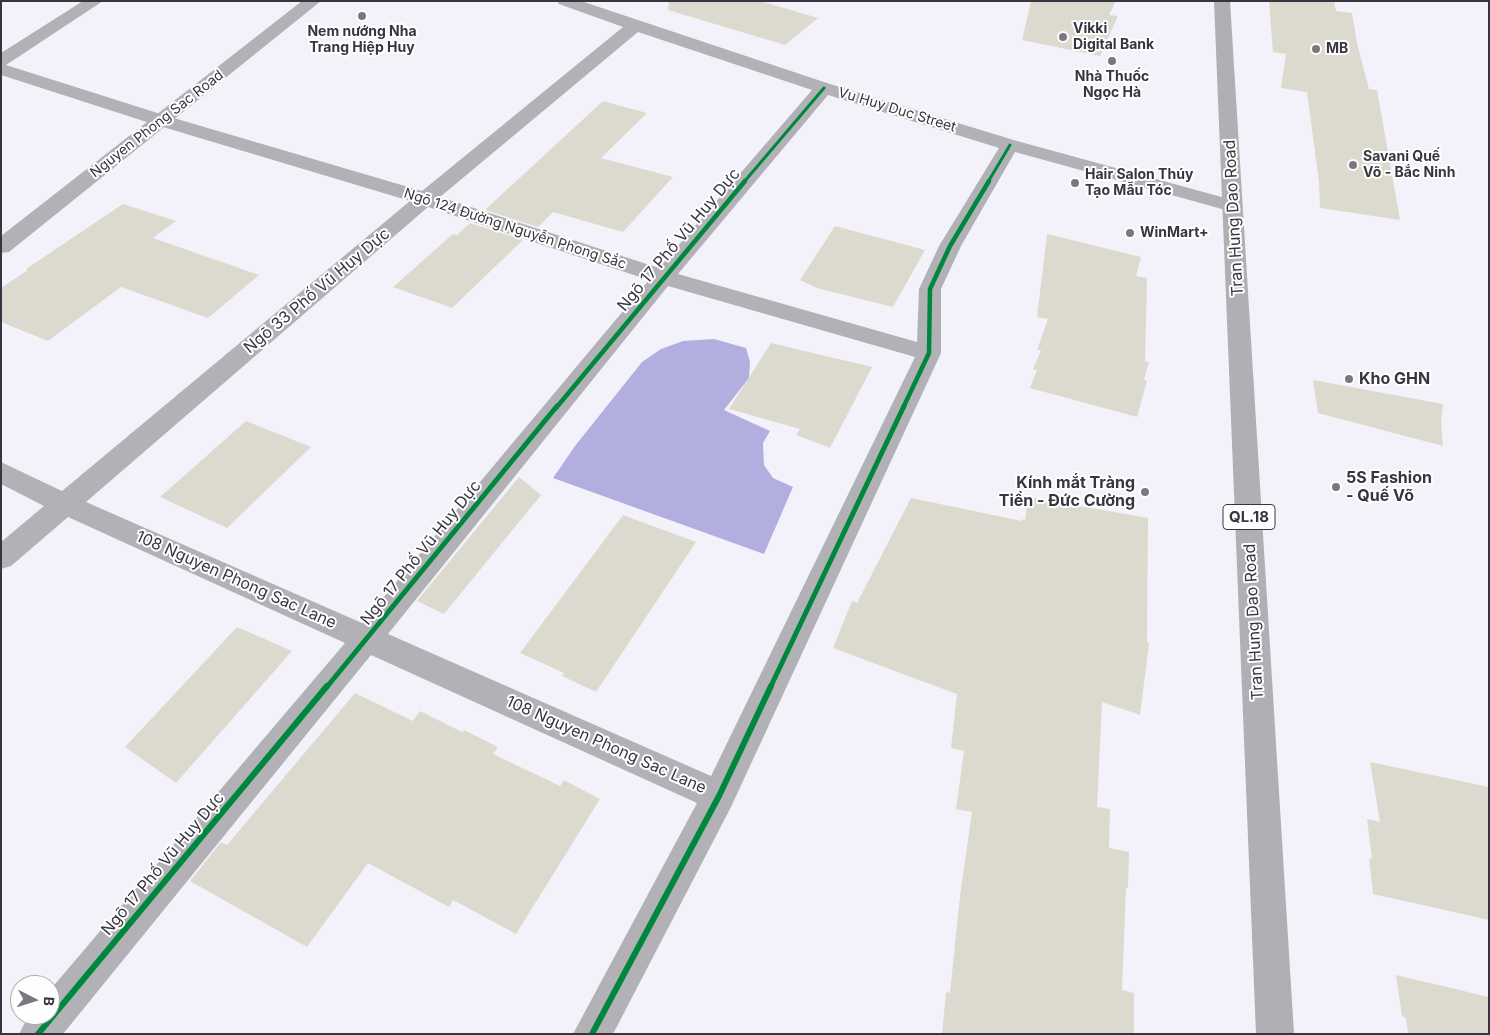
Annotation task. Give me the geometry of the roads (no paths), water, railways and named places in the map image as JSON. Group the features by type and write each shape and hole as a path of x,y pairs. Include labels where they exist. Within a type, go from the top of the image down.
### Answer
{"highway":[{"name":"Tran Hung Dao Road","path":"1222,1 1275,1034"}],"street":[{"path":"1,61 95,1"},
{"name":"Nguyen Phong Sac Road","path":"1,247 160,120 314,1"},
{"name":"Vu Huy Duc Street","path":"565,1 824,88 1010,145 1234,206"},
{"name":"Ngõ 33 Phố Vũ Huy Dực","path":"1,558 425,200 635,26"},
{"name":"Ngõ 124 Đường Nguyễn Phong Sắc","path":"1,69 160,120 425,200 663,278 929,353"},
{"name":"Ngõ 17 Phố Vũ Huy Dực","path":"38,1034 368,638 663,278 824,88"},
{"path":"592,1034 719,796 929,353 930,289 950,246 1010,145"},
{"name":"108 Nguyen Phong Sac Lane","path":"1,472 65,504 719,796"}],"place":[{"name":"Nem nướng Nha Trang Hiệp Huy","path":"362,16"},
{"name":"Vikki Digital Bank","path":"1063,37"},
{"name":"MB","path":"1316,49"},
{"name":"Nhà Thuốc Ngọc Hà","path":"1112,61"},
{"name":"Savani Quế Võ - Bắc Ninh","path":"1353,165"},
{"name":"Hair Salon Thúy Tạo Mẫu Tóc","path":"1075,183"},
{"name":"WinMart+","path":"1130,233"},
{"name":"Kho GHN","path":"1349,379"},
{"name":"5S Fashion - Quế Võ","path":"1336,487"},
{"name":"Kính mắt Tràng Tiền - Đức Cường","path":"1145,492"}]}
